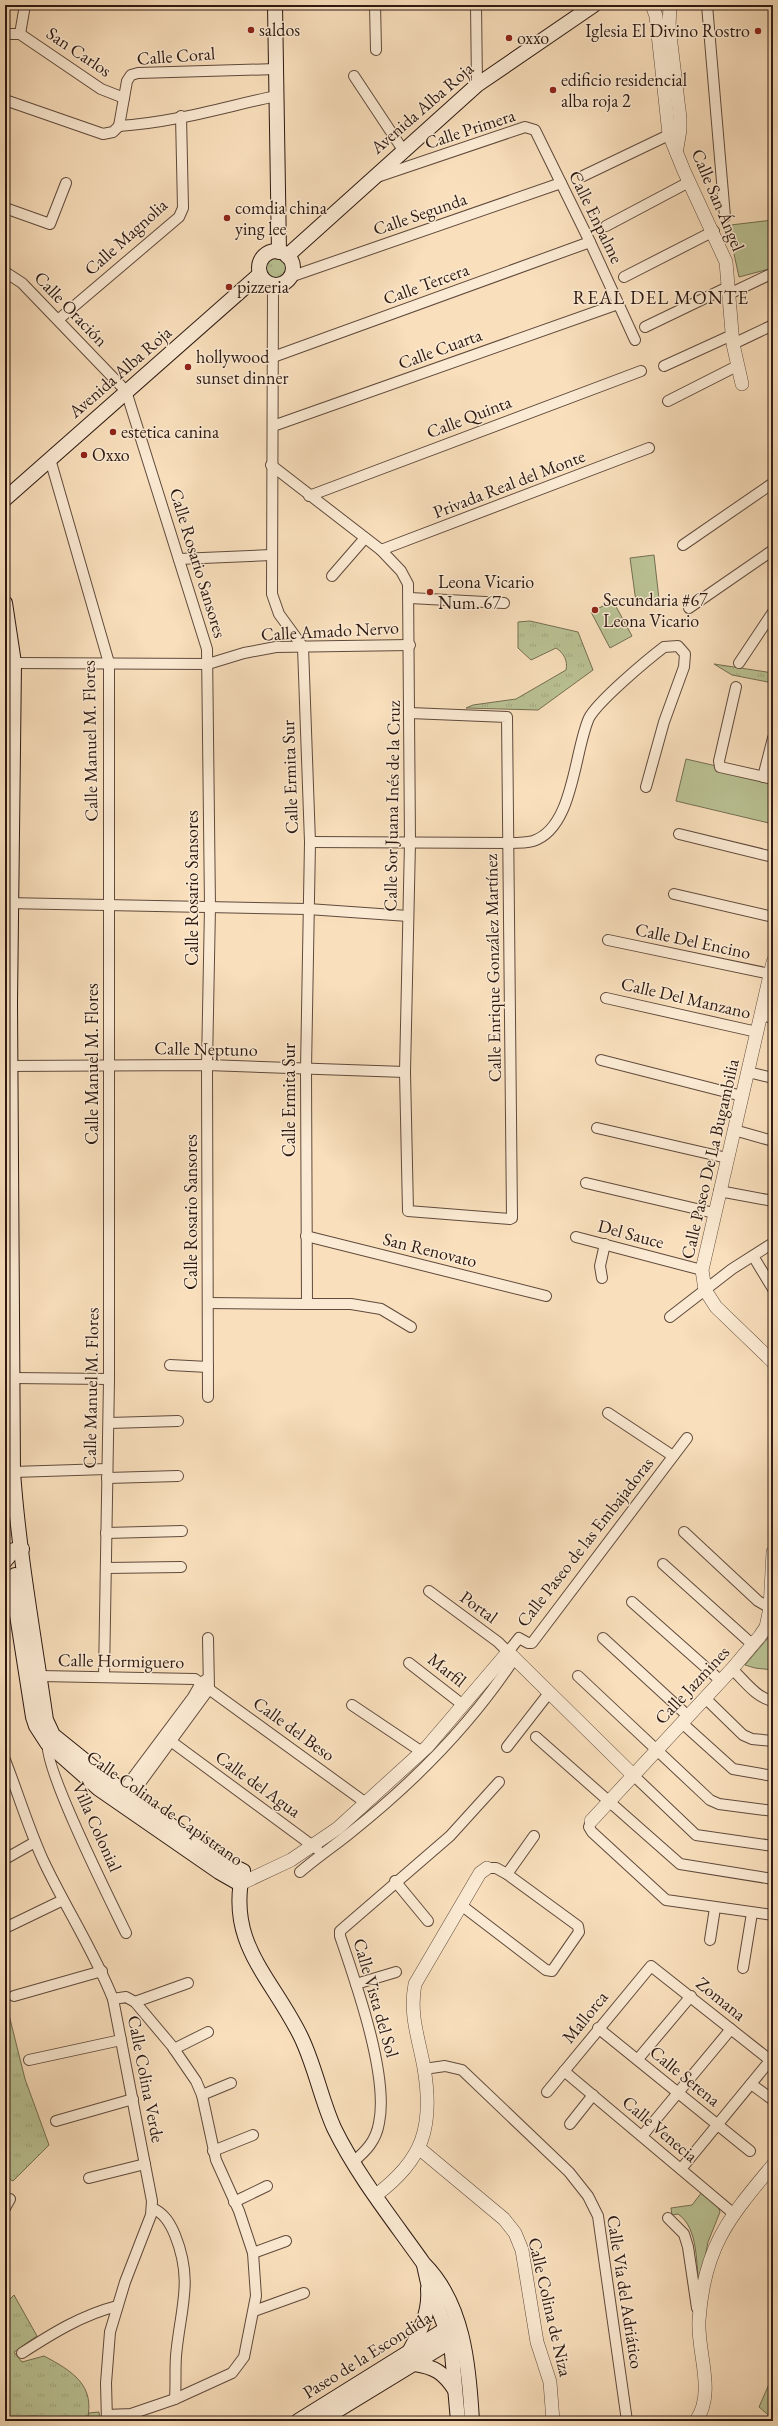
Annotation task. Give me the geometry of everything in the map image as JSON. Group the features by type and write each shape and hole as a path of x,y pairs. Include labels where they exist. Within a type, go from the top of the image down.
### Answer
{"main road":[{"path":"275,5 276,96 283,254 292,266 290,277 281,284 273,285 266,282 260,274 262,259 270,253 283,254"},
{"name":"Avenida Alba Roja","path":"283,254 370,180 477,85 594,5"},
{"name":"Avenida Alba Roja","path":"5,499 260,274"},
{"name":"Calle Colina de Capistrano","path":"5,603 14,663 9,713 8,821 9,1263 13,1472 21,1597 33,1717 36,1726 50,1739 123,1799 246,1878 239,1911 242,1930 250,1951 293,2019 310,2054 334,2126 352,2162 424,2264 436,2276 470,2388 472,2421"},
{"path":"5,1562 18,1546"},
{"path":"5,1585 21,1597"},
{"name":"Calle Colina de Capistrano","path":"21,1597 40,1676 50,1739"},
{"name":"Calle Colina de Capistrano","path":"424,2264 428,2283 451,2325"},
{"path":"428,2283 429,2300 412,2359 443,2373 456,2390"},
{"name":"Paseo de la Escondida","path":"320,2421 412,2359 451,2325"},
{"name":"Calle Colina de Capistrano","path":"456,2339 456,2390 458,2421"},
{"name":"Paseo de la Escondida","path":"298,2421 412,2359 456,2339"}],"street":[{"name":"San Carlos","path":"25,5 20,34 101,89 124,98"},
{"path":"375,5 376,50"},
{"path":"476,5 477,85"},
{"name":"Calle San Ángel","path":"652,5 656,16 677,148 689,182 714,231 726,262 733,340 737,366 742,384"},
{"name":"Calle San Ángel","path":"670,5 669,27 675,132"},
{"path":"707,5 725,217"},
{"path":"5,34 20,34"},
{"name":"Calle Coral","path":"119,126 127,80 131,75 138,72 276,69"},
{"path":"354,76 403,150"},
{"path":"5,100 104,134 113,132 119,126 163,122 182,116 276,96"},
{"name":"Calle Magnolia","path":"59,319 179,217 183,208 182,116"},
{"name":"Calle Primera","path":"370,180 525,127 535,130"},
{"name":"Calle Enpalme","path":"535,130 590,242 635,340"},
{"path":"583,176 675,132"},
{"path":"606,226 689,182"},
{"path":"5,208 50,224 66,183"},
{"name":"Calle Segunda","path":"290,277 561,183"},
{"path":"624,277 714,231"},
{"name":"Calle Tercera","path":"273,357 590,242"},
{"name":"Calle Oración","path":"5,272 22,283 59,319 126,391"},
{"path":"645,327 729,290 773,273"},
{"path":"273,285 273,426 271,465 272,594 279,614 303,647"},
{"name":"Calle Cuarta","path":"273,426 618,304"},
{"path":"664,366 773,325"},
{"path":"668,401 737,366"},
{"name":"Calle Quinta","path":"309,496 641,371"},
{"name":"Calle Rosario Sansores","path":"126,391 205,636 208,664 210,907 207,1065 208,1397"},
{"name":"Privada Real del Monte","path":"382,550 649,448"},
{"name":"Calle Manuel M. Flores","path":"50,459 109,663 109,1423 104,1677"},
{"name":"Calle Sor Juana Inés de la Cruz","path":"271,465 309,496 382,550 405,578 410,598 410,842 405,1072 409,1212"},
{"path":"683,545 773,483"},
{"path":"332,576 365,538"},
{"path":"689,608 773,550"},
{"path":"179,559 272,555"},
{"path":"410,598 504,603"},
{"path":"739,663 773,612"},
{"name":"Calle Amado Nervo","path":"14,663 208,664 244,653 276,647 410,644"},
{"path":"310,842 509,843 534,841 555,826 578,761 586,727 595,710 664,647 678,646 685,654 684,667 664,722 646,787"},
{"name":"Calle Ermita Sur","path":"303,647 310,842 306,1069 307,1304"},
{"path":"736,687 719,763 720,767 773,779"},
{"name":"Calle Enrique González Martínez","path":"409,1212 512,1219 507,717 410,713"},
{"path":"763,777 773,738"},
{"path":"679,834 773,857"},
{"path":"674,894 773,917"},
{"path":"8,903 308,909 408,916"},
{"name":"Calle Del Encino","path":"608,940 772,968"},
{"name":"Calle Paseo De La Bugambilia","path":"772,968 767,1016 757,1032 719,1191 702,1270 705,1290 716,1307 773,1362"},
{"name":"Calle Del Manzano","path":"606,998 757,1032"},
{"path":"601,1060 742,1096"},
{"name":"Calle Neptuno","path":"8,1066 109,1064 207,1065 405,1072"},
{"path":"748,1072 773,1078"},
{"path":"597,1128 727,1158"},
{"path":"734,1130 773,1141"},
{"path":"586,1183 714,1213"},
{"path":"719,1191 773,1201"},
{"name":"San Renovato","path":"306,1236 546,1296"},
{"name":"Del Sauce","path":"576,1237 702,1270"},
{"path":"670,1317 705,1290 773,1243"},
{"path":"602,1278 600,1266 605,1244"},
{"path":"753,1256 773,1289"},
{"path":"208,1303 351,1304 382,1309 411,1327"},
{"path":"170,1365 208,1367"},
{"path":"12,1378 109,1379"},
{"path":"608,1413 674,1456"},
{"path":"109,1423 178,1421"},
{"name":"Calle Paseo de las Embajadoras","path":"246,1878 273,1870 318,1850 366,1803 422,1752 463,1704 511,1656 518,1638 528,1643 537,1639 687,1438"},
{"path":"13,1472 107,1473 178,1476"},
{"path":"106,1534 182,1531"},
{"path":"684,1532 758,1601 770,1608"},
{"name":"Calle Jazmines","path":"591,1820 732,1669 753,1645 766,1627 770,1608 773,1552"},
{"path":"663,1564 753,1645"},
{"path":"106,1568 181,1567"},
{"name":"Portal","path":"429,1591 498,1642 511,1656"},
{"path":"632,1602 721,1681"},
{"path":"123,1799 172,1742 210,1677 208,1638"},
{"path":"603,1638 734,1769 773,1776"},
{"path":"300,1872 318,1850 351,1832 432,1760 500,1680 511,1656 696,1835 773,1846"},
{"name":"Marfil","path":"409,1662 463,1704"},
{"path":"732,1669 741,1679 765,1699 773,1701"},
{"name":"Calle Hormiguero","path":"40,1676 190,1678 205,1686"},
{"path":"578,1676 714,1803 773,1811"},
{"path":"123,1799 193,1697 205,1686"},
{"name":"Calle del Beso","path":"205,1686 366,1803"},
{"path":"507,1747 549,1693"},
{"path":"705,1698 743,1735 752,1739 773,1741"},
{"path":"352,1705 422,1752"},
{"path":"536,1737 680,1864 773,1880"},
{"name":"Villa Colonial","path":"50,1739 51,1763 63,1797 126,1933"},
{"name":"Calle del Agua","path":"172,1742 318,1850"},
{"name":"Calle Colina Verde","path":"5,1760 35,1842 63,1900 102,1971 113,1999 133,2099 152,2208 117,2306 110,2332 107,2354 107,2418"},
{"name":"Calle Vista del Sol","path":"352,2162 368,2150 380,2122 380,2084 378,2070 356,1984 340,1936 340,1931 395,1881 459,1827 499,1782"},
{"path":"591,1820 589,1827 592,1832 666,1900 773,1916"},
{"path":"507,1874 534,1836"},
{"path":"5,1858 35,1842"},
{"path":"376,2195 395,2181 420,2149 427,2110 424,2069 411,2002 414,1984 461,1905 480,1874 487,1868 496,1868 507,1874 580,1929 552,1971 546,1970 461,1905"},
{"path":"395,1881 428,1921"},
{"path":"5,1928 63,1900"},
{"path":"710,1940 715,1908"},
{"path":"743,1968 752,1913"},
{"name":"Zomana","path":"651,1966 691,1996 730,2029 772,2059"},
{"name":"Mallorca","path":"547,2092 598,2028 651,1966"},
{"path":"14,1996 102,1971"},
{"path":"356,1984 396,1972"},
{"path":"135,2002 188,1983"},
{"path":"638,2060 691,1996"},
{"path":"107,2418 131,2414 175,2399 232,2373 244,2357 256,2296 253,2253 234,2202 221,2175 213,2151 202,2095 196,2081 174,2049 135,2002 126,1997 113,1999"},
{"name":"Calle Serena","path":"598,2028 750,2151"},
{"path":"642,2136 730,2029"},
{"path":"174,2049 208,2032"},
{"path":"29,2060 121,2040"},
{"path":"681,2169 772,2059"},
{"name":"Calle Vía del Adriático","path":"424,2069 445,2066 462,2070 569,2172 588,2196 598,2216 627,2421"},
{"name":"Calle Venecia","path":"564,2070 734,2214"},
{"path":"202,2095 231,2083"},
{"path":"751,2084 773,2100"},
{"path":"570,2124 593,2095"},
{"path":"56,2122 133,2099"},
{"path":"213,2151 253,2135"},
{"name":"Calle Colina de Niza","path":"420,2149 504,2219 515,2233 522,2250 537,2342 550,2382 553,2421"},
{"path":"89,2178 145,2164"},
{"path":"699,2322 702,2292 712,2251 734,2214 773,2165"},
{"path":"234,2202 267,2186"},
{"path":"5,2208 10,2199"},
{"path":"152,2208 160,2211 172,2229 183,2254 185,2268 183,2305 176,2356 175,2399"},
{"path":"668,2218 684,2234 688,2247 699,2322 705,2383 699,2417"},
{"path":"253,2253 286,2241"},
{"path":"254,2311 304,2293"},
{"path":"22,2353 64,2326 100,2310 117,2306"}],"green space":[{"path":"773,220 773,268 739,277 734,254 722,226"},
{"path":"275,257 283,260 286,268 283,276 275,279 267,276 264,268 267,260"},
{"path":"654,555 659,599 636,602 630,558"},
{"path":"613,601 632,636 610,648 591,612"},
{"path":"530,621 578,632 593,670 538,710 466,708 473,705 516,699 566,670 565,658 556,648 531,660 518,648 518,622"},
{"path":"714,664 773,673 773,683 732,675"},
{"path":"686,759 773,779 773,824 676,801"},
{"path":"773,1632 773,1670 745,1665"},
{"path":"5,1999 25,2079 49,2145 13,2181 5,2177"},
{"path":"702,2192 718,2206 720,2212 708,2242 699,2288 697,2259 690,2228 685,2220 678,2214 672,2215 671,2208 692,2205"},
{"path":"14,2295 37,2336 14,2352 22,2362 44,2356 64,2367 72,2374 85,2389 88,2398 89,2408 87,2421 38,2421 37,2416 5,2417 5,2304"},
{"path":"773,2375 773,2419 759,2407"},
{"path":"99,2412 100,2421 87,2421 89,2413"}],"place":[{"name":"saldos","path":"251,30"},
{"name":"Iglesia El Divino Rostro","path":"758,31"},
{"name":"oxxo","path":"509,38"},
{"name":"edificio residencial alba roja 2","path":"553,90"},
{"name":"comdia china ying lee","path":"227,218"},
{"name":"pizzeria","path":"229,287"},
{"name":"hollywood sunset dinner","path":"188,367"},
{"name":"estetica canina","path":"113,432"},
{"name":"Oxxo","path":"84,455"},
{"name":"Leona Vicario Num. 67","path":"430,592"},
{"name":"Secundaria #67 Leona Vicario","path":"595,610"}],"district":[{"name":"REAL DEL MONTE","path":"661,297"}]}
